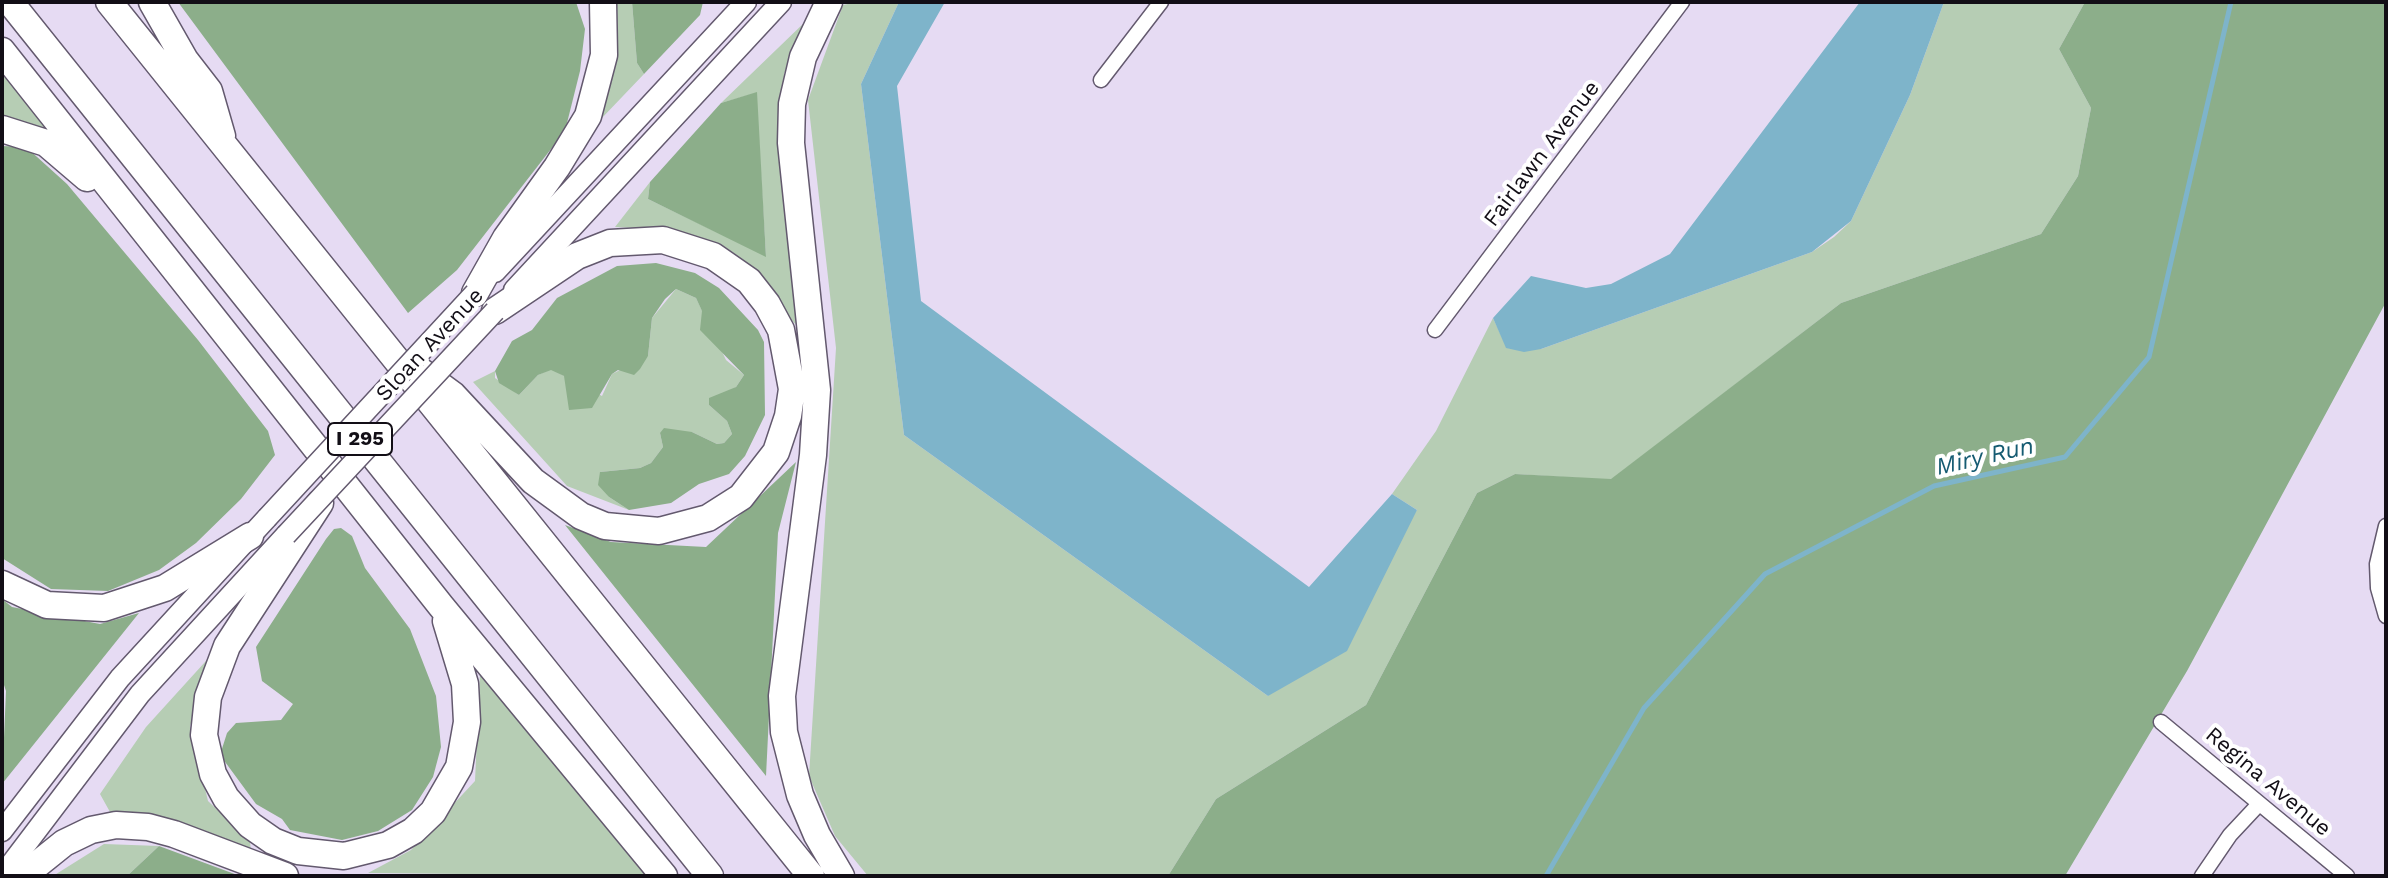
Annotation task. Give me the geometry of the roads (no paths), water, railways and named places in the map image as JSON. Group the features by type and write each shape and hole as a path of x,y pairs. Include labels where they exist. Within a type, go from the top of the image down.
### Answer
{"highway":[{"name":"I 295","path":"10,2 710,876"},
{"path":"109,2 811,876"},
{"path":"152,2 180,53 209,91 227,150"},
{"path":"485,302 506,238 563,158 588,116 604,55 603,2"},
{"path":"829,2 803,57 792,104 791,143 817,390 813,455 783,677 782,714 788,752 808,816 841,876"},
{"path":"2,51 123,200 171,266 441,606 664,876"},
{"path":"2,129 31,136 65,156 171,266"},
{"path":"384,344 453,395 544,490 581,516 605,526 659,531 708,518 741,497 776,452 788,416 792,389 781,330 767,304 749,281 713,256 663,240 610,243 485,302"},
{"path":"330,488 291,539 227,646 212,684 204,721 208,757 226,798 250,825 281,845 325,856 371,851 413,831 445,796 463,756 467,722 465,684 441,606"},
{"path":"2,584 47,605 104,608 165,588 259,527"},
{"path":"23,876 64,843 91,830 116,825 174,834 285,876"}],"main road":[{"name":"Sloan Avenue","path":"330,488 485,302 746,2"},
{"name":"Sloan Avenue","path":"2,831 120,678 259,527 781,2"},
{"path":"2,876 130,706 291,539"}],"street":[{"path":"1101,80 1161,2"},
{"name":"Fairlawn Avenue","path":"1435,330 1682,2"},
{"path":"2386,526 2377,564 2378,588 2386,616"},
{"name":"Regina Avenue","path":"2161,722 2347,876"},
{"path":"2202,876 2230,835 2259,804"}],"water":[{"path":"899,2 945,2 897,86 921,301 1309,587 1392,494 1417,510 1347,651 1268,696 904,435 861,84"},
{"path":"1860,2 1944,2 1910,95 1851,221 1812,252 1541,349 1524,352 1506,348 1493,318 1531,276 1586,288 1611,284 1670,254"}],"waterway":[{"name":"Miry Run","path":"1546,876 1644,708 1765,574 1934,486 2065,457 2149,357 2231,2"}]}
